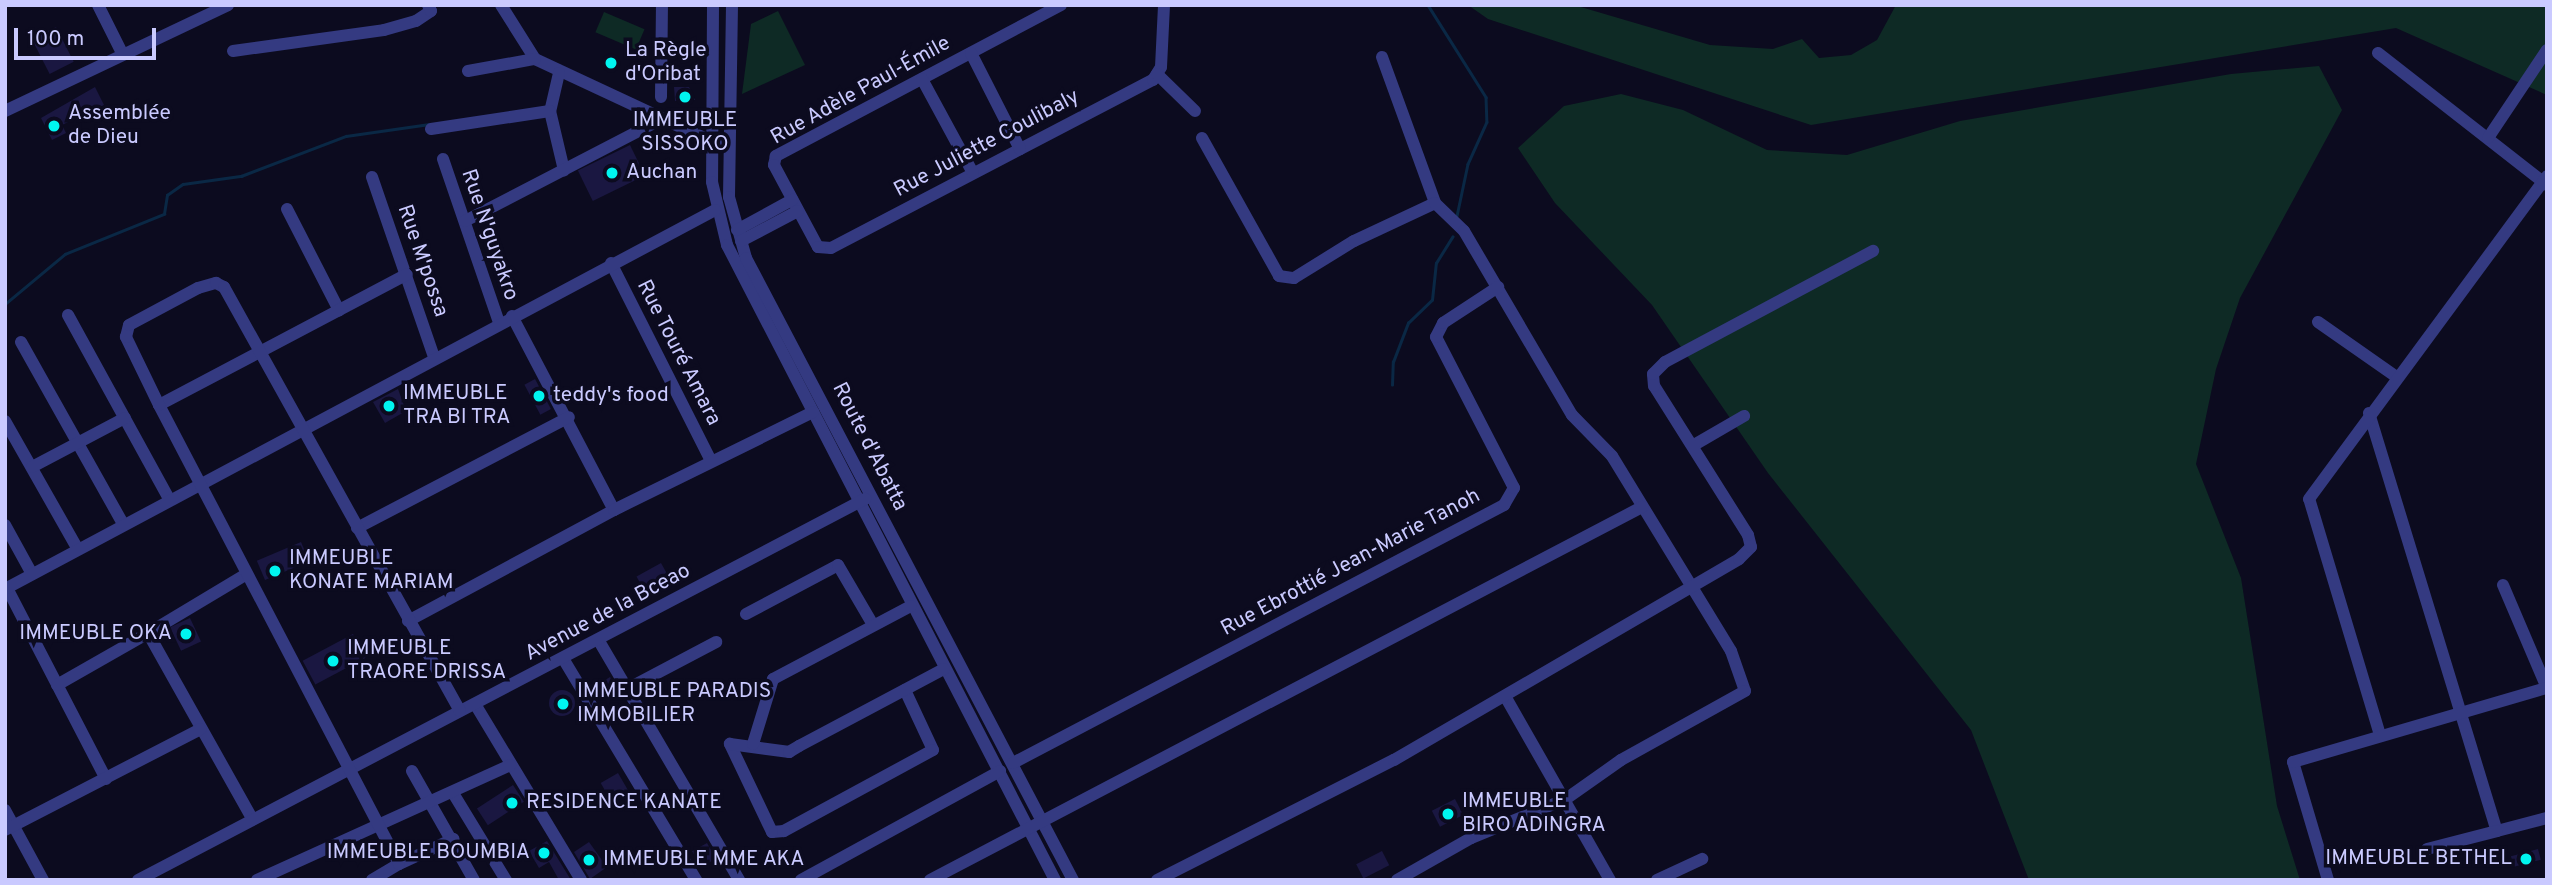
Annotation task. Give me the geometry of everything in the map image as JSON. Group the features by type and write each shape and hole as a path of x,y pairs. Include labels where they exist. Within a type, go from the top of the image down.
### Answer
{"street":[{"path":"98,5 122,53"},
{"path":"5,111 204,11 228,5"},
{"path":"233,51 384,30 416,21 431,11 428,5"},
{"path":"501,5 535,60 712,144 729,144"},
{"path":"662,5 662,97"},
{"name":"Route d'Abatta","path":"713,5 712,144 715,210 748,293 813,412 866,498 1013,764 1073,880"},
{"name":"Route d'Abatta","path":"732,5 729,197 739,236 866,498 911,606 1055,880"},
{"name":"Rue Adèle Paul-Émile","path":"795,205 774,165 776,156 1061,5"},
{"path":"1164,5 1157,74 1195,111"},
{"path":"2488,138 2547,50"},
{"path":"971,53 1020,149"},
{"path":"2378,53 2545,181 2395,376 2309,499 2380,735"},
{"path":"1382,57 1435,202 1464,231 1572,415 1612,456 1731,651 1745,691 1566,799 1471,838 1397,880"},
{"path":"468,71 535,60"},
{"path":"559,73 550,111 564,170"},
{"name":"Rue Juliette Coulibaly","path":"795,205 824,250 1020,149 1157,74"},
{"path":"922,79 973,173"},
{"path":"431,129 550,111"},
{"path":"465,221 660,120"},
{"path":"1202,138 1271,270 1287,279 1435,202"},
{"name":"Rue N'guyakro","path":"443,159 499,323"},
{"name":"Rue M'possa","path":"372,177 434,357"},
{"path":"739,236 795,205"},
{"path":"287,209 339,310"},
{"path":"106,779 6,588 434,357 715,210"},
{"path":"1157,880 1394,760 1692,591 1752,547 1694,445 1654,386 1653,374 1665,362 1872,251"},
{"name":"Rue Touré Amara","path":"611,263 711,461"},
{"path":"159,405 407,274"},
{"path":"399,864 351,769 245,575 159,405 126,337 129,325 216,283 224,287 460,711"},
{"name":"Rue Ebrottié Jean-Marie Tanoh","path":"1013,764 1504,505 1514,488 1436,337 1443,323 1498,287"},
{"path":"68,315 169,499"},
{"path":"512,316 569,418 614,510"},
{"path":"2318,321 2395,376"},
{"path":"21,342 123,524"},
{"path":"408,621 614,510 813,412"},
{"path":"2369,413 2497,831"},
{"path":"1694,445 1744,416"},
{"path":"32,467 125,418"},
{"path":"357,528 569,418"},
{"path":"5,421 77,548"},
{"name":"Avenue de la Bceao","path":"138,880 460,711 564,660 866,498"},
{"path":"930,880 1642,507"},
{"path":"5,525 32,574"},
{"path":"746,614 838,565 873,625"},
{"path":"57,685 245,575"},
{"path":"2328,880 2293,762 2546,688 2503,585"},
{"path":"753,744 773,679 911,606"},
{"path":"148,633 253,820"},
{"path":"599,641 739,880"},
{"path":"627,689 716,642"},
{"path":"564,660 696,880"},
{"path":"905,690 933,750 784,831 772,832 729,749 733,742 753,744 774,753 789,752 944,669"},
{"path":"1506,696 1610,880"},
{"path":"475,704 581,880"},
{"path":"9,828 201,729"},
{"path":"257,880 510,765"},
{"path":"412,771 474,880"},
{"path":"801,880 1000,771"},
{"path":"453,793 506,880"},
{"path":"5,810 9,828 43,880"},
{"path":"2427,849 2547,818"},
{"path":"372,880 453,839"},
{"path":"1657,880 1702,859"}],"green space":[{"path":"1468,5 1574,5 1710,45 1773,49 1802,39 1819,58 1851,55 1877,40 1896,5 2547,5 2547,95 2396,28 1811,125 1488,19"},
{"path":"778,11 805,65 742,94 751,24"},
{"path":"604,12 645,29 636,49 595,32"},
{"path":"2319,66 2342,110 2240,298 2216,369 2196,464 2241,578 2277,806 2300,880 2029,880 1971,730 1768,473 1652,305 1555,203 1518,148 1564,106 1621,94 1683,110 1767,150 1847,155 1960,121 2231,74"}],"building":[{"path":"56,27 74,62 50,74 32,39"},
{"path":"95,87 104,105 62,125 66,133 52,140 41,118"},
{"name":"IMMEUBLE SISSOKO","path":"674,87 689,87 695,100 675,101"},
{"name":"Auchan","path":"630,145 645,176 593,201 578,170"},
{"name":"teddy's food","path":"535,379 551,409 540,415 524,385"},
{"name":"IMMEUBLE TRA BI TRA","path":"398,389 406,411 385,423 373,402"},
{"name":"IMMEUBLE KONATE MARIAM","path":"301,542 309,561 265,580 257,561"},
{"path":"661,563 671,581 647,595 637,577"},
{"name":"IMMEUBLE OKA","path":"190,618 201,642 181,651 170,627"},
{"name":"IMMEUBLE TRAORE DRISSA","path":"353,634 366,658 315,685 303,661"},
{"path":"610,677 618,690 604,699 596,686"},
{"name":"IMMEUBLE PARADIS IMMOBILIER","path":"562,690 572,693 575,703 572,713 562,716 552,713 549,703 552,693"},
{"path":"618,773 628,790 611,800 601,783"},
{"name":"RESIDENCE KANATE","path":"513,785 524,802 488,825 477,808"},
{"name":"IMMEUBLE BIRO ADINGRA","path":"1455,799 1463,815 1440,827 1432,811"},
{"name":"IMMEUBLE BOUMBIA","path":"547,841 571,880 559,880 549,862 539,868 529,851"},
{"name":"IMMEUBLE MME AKA","path":"589,842 607,867 590,879 574,852"},
{"path":"707,843 716,859 701,867 692,851"},
{"name":"IMMEUBLE BETHEL","path":"2538,849 2541,860 2514,867 2511,856"},
{"path":"1382,851 1389,865 1363,878 1356,864"}],"waterway":[{"path":"1428,5 1486,97 1487,122 1468,164 1457,216"},
{"path":"5,304 65,254 164,214 167,195 183,184 241,176 346,136 429,124"},
{"path":"1392,385 1393,362 1408,323 1432,300 1436,263 1452,237"}],"place":[{"name":"La Règle d'Oribat","path":"611,63"},
{"name":"IMMEUBLE SISSOKO","path":"685,97"},
{"name":"Assemblée de Dieu","path":"54,126"},
{"name":"Auchan","path":"612,173"},
{"name":"teddy's food","path":"539,396"},
{"name":"IMMEUBLE TRA BI TRA","path":"389,406"},
{"name":"IMMEUBLE KONATE MARIAM","path":"275,571"},
{"name":"IMMEUBLE OKA","path":"186,634"},
{"name":"IMMEUBLE TRAORE DRISSA","path":"333,661"},
{"name":"IMMEUBLE PARADIS IMMOBILIER","path":"563,704"},
{"name":"RESIDENCE KANATE","path":"512,803"},
{"name":"IMMEUBLE BIRO ADINGRA","path":"1448,814"},
{"name":"IMMEUBLE BOUMBIA","path":"544,853"},
{"name":"IMMEUBLE BETHEL","path":"2526,859"},
{"name":"IMMEUBLE MME AKA","path":"589,860"}]}
